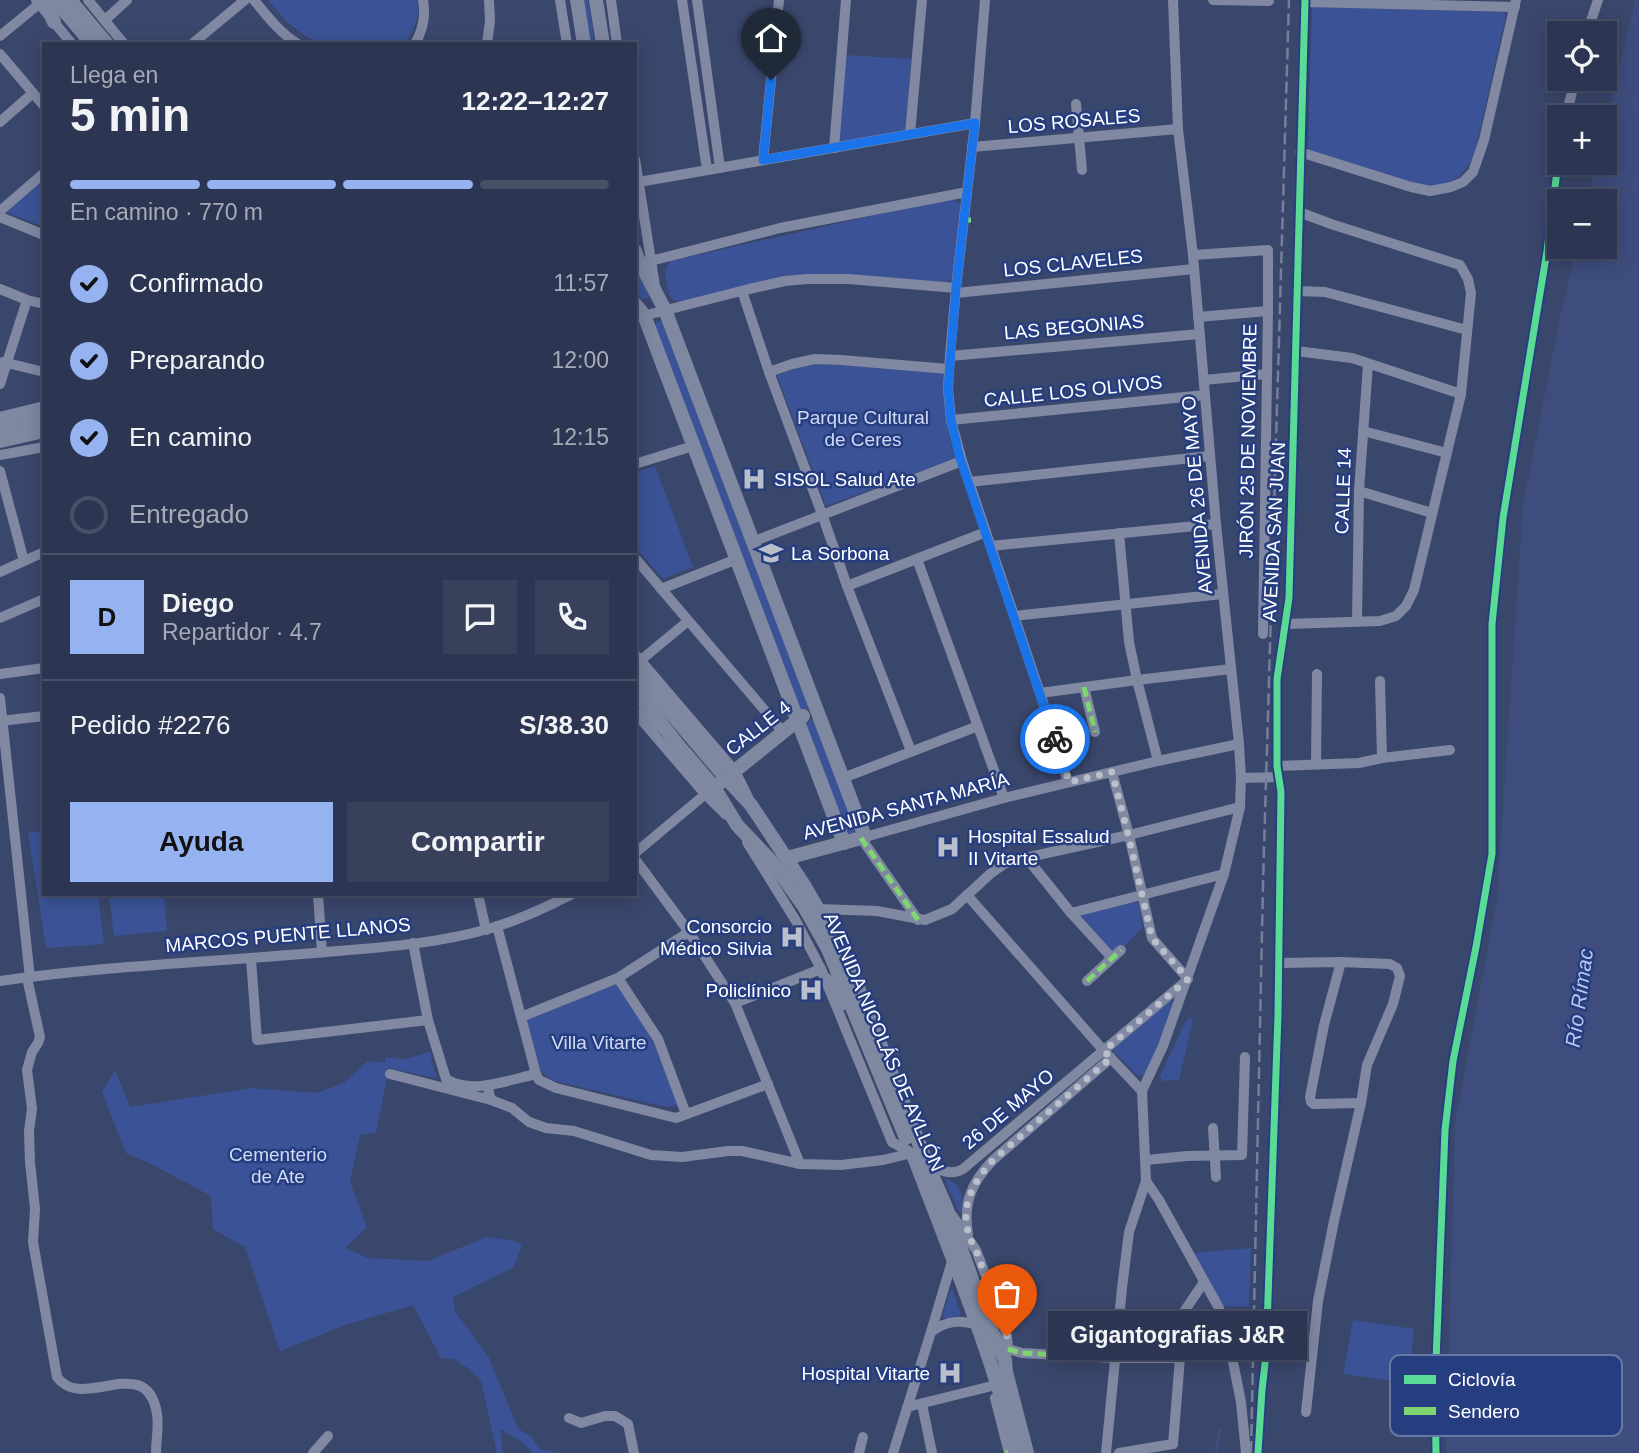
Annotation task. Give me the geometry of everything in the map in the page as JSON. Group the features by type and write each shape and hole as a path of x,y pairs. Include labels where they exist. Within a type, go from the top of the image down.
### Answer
{"main road":[{"path":"55,0 90,42"},
{"path":"70,0 105,42"},
{"path":"577,0 584,42"},
{"path":"596,0 603,42"},
{"path":"40,1 54,22"},
{"path":"641,260 660,300 843,778 863,837"},
{"path":"660,300 637,310 737,559 844,843"},
{"path":"0,428 42,427"},
{"path":"0,441 42,427"},
{"name":"AVENIDA NICOLÁS DE AYLLÓN","path":"637,662 669,721"},
{"path":"637,713 669,721 663,687"},
{"name":"AVENIDA NICOLÁS DE AYLLÓN","path":"637,692 669,721 720,782 751,805 818,909 853,975 946,1207 987,1321 1006,1355 1006,1372 1028,1453"},
{"name":"CALLE 4","path":"720,782 797,720 816,709"},
{"name":"AVENIDA NICOLÁS DE AYLLÓN","path":"720,782 737,825 773,863 806,908 828,949 912,1153 980,1329 1017,1453"},
{"name":"AVENIDA SANTA MARÍA","path":"787,858 863,837"},
{"path":"823,974 856,1018"}],"street":[{"path":"88,0 122,42"},
{"path":"105,20 127,0"},
{"path":"199,42 245,0"},
{"path":"254,0 274,24 295,42"},
{"path":"416,42 424,22 423,0"},
{"path":"487,42 489,0"},
{"path":"560,0 567,42"},
{"path":"612,0 617,42"},
{"path":"682,0 707,170"},
{"path":"697,0 720,168"},
{"path":"763,160 779,0"},
{"path":"834,148 846,0"},
{"path":"910,134 922,0"},
{"path":"985,0 967,192 967,220 956,290 950,356 948,389 951,420 990,546 1020,615 1040,693 1069,782"},
{"name":"AVENIDA 26 DE MAYO","path":"1142,1091 1163,1046 1224,874 1240,807 1241,778 1240,744 1231,669 1218,594 1216,524 1201,396 1204,380 1178,129 1173,0"},
{"path":"1213,0 1269,1"},
{"path":"1591,21 1598,0"},
{"path":"0,36 40,1"},
{"path":"1300,152 1430,191 1463,182 1473,172 1484,141 1515,3 1305,1"},
{"name":"AVENIDA SAN JUAN","path":"1258,1453 1266,1355 1275,1107 1281,792 1278,771 1278,679 1289,598 1305,1"},
{"path":"54,22 70,42"},
{"path":"560,42 564,28"},
{"path":"0,54 42,104"},
{"path":"0,122 33,93"},
{"path":"1076,104 1082,170"},
{"path":"639,183 975,123"},
{"name":"LOS ROSALES","path":"972,147 1178,129"},
{"path":"637,171 641,260 780,228 967,192"},
{"path":"0,211 42,175"},
{"path":"1437,1355 1445,1130 1452,1061 1492,855 1492,624 1503,518 1547,251 1556,175"},
{"path":"1286,624 1380,621 1396,616 1406,607 1414,590 1461,394 1471,293 1468,279 1460,265 1299,212"},
{"path":"0,217 42,234"},
{"name":"JIRÓN 25 DE NOVIEMBRE","path":"1193,255 1268,250 1263,634"},
{"name":"LOS CLAVELES","path":"660,300 742,291 807,279 849,279 956,290 1194,269"},
{"path":"0,289 42,304"},
{"path":"742,291 769,372 911,751"},
{"path":"1297,291 1325,292 1467,330"},
{"path":"0,384 3,362 27,300"},
{"path":"1198,317 1268,311"},
{"name":"LAS BEGONIAS","path":"950,356 1200,334"},
{"path":"1296,351 1352,358 1461,394"},
{"path":"769,372 816,359 949,369"},
{"path":"3,362 42,372"},
{"name":"CALLE 14","path":"1357,621 1359,491 1368,363"},
{"path":"1204,380 1267,374"},
{"name":"CALLE LOS OLIVOS","path":"951,420 1201,396"},
{"path":"0,417 42,406"},
{"path":"1363,431 1447,453"},
{"path":"637,463 693,446"},
{"path":"0,455 42,447"},
{"path":"969,482 1210,456"},
{"path":"752,542 962,461"},
{"path":"0,471 24,561"},
{"path":"1359,491 1432,513"},
{"path":"990,546 1216,524"},
{"path":"848,586 986,532"},
{"path":"1119,533 1129,642 1158,761"},
{"path":"0,572 42,553"},
{"path":"661,589 737,559"},
{"path":"917,559 1004,798"},
{"path":"637,560 784,733"},
{"path":"1020,615 1218,594"},
{"path":"0,618 42,600"},
{"path":"688,621 637,662 663,687 720,782"},
{"path":"0,674 42,668"},
{"path":"1040,693 1231,669"},
{"path":"1316,764 1317,674"},
{"path":"1380,681 1382,758"},
{"path":"1084,687 1095,732"},
{"path":"0,698 29,978 40,1037 27,1070 32,1109 29,1131 35,1209 33,1242 58,1377 68,1387 78,1389 132,1383 148,1391 154,1399 158,1416 156,1453"},
{"path":"637,714 720,782"},
{"path":"1,721 42,716"},
{"path":"843,778 978,726"},
{"name":"AVENIDA SANTA MARÍA","path":"863,837 1004,798 1240,744"},
{"path":"1241,778 1316,764 1359,763 1450,750"},
{"path":"1108,1055 1188,979 1154,941 1112,772"},
{"path":"637,851 720,782"},
{"path":"818,909 877,911 925,920 952,909 1004,864 1240,807"},
{"path":"737,825 796,921 823,974 892,1142 912,1153"},
{"path":"863,837 918,920"},
{"path":"1026,857 1112,958"},
{"path":"637,862 689,932 735,1003 800,1164"},
{"path":"1071,913 1224,874"},
{"path":"967,895 1142,1091 1147,1193 1129,1232 1107,1453"},
{"path":"318,896 322,952"},
{"path":"479,896 492,928 540,1080 556,1087 676,1118 768,1084"},
{"name":"MARCOS PUENTE LLANOS","path":"0,981 413,943 492,928 568,896"},
{"path":"521,1017 618,978 689,932"},
{"path":"413,943 429,1020 446,1079 468,1087 536,1074"},
{"path":"1087,981 1121,950"},
{"path":"251,958 257,1040 429,1020"},
{"path":"1341,962 1324,1026 1310,1097 1314,1104 1361,1103"},
{"path":"1279,963 1390,964 1397,968 1400,976 1393,1004 1367,1065 1318,1301 1306,1412"},
{"path":"735,1003 823,974"},
{"path":"618,978 658,1039 686,1114"},
{"name":"26 DE MAYO","path":"928,1166 958,1172 1108,1055"},
{"name":"26 DE MAYO","path":"968,1237 966,1223 969,1198 978,1177 993,1160 1108,1055"},
{"path":"1146,1160 1242,1155 1245,1057"},
{"path":"390,1074 491,1100 512,1108 529,1122 546,1128 574,1131 651,1155 682,1157 728,1150 800,1164 841,1165 912,1153"},
{"path":"487,1085 491,1100"},
{"path":"1213,1128 1216,1177"},
{"path":"958,1172 966,1184 969,1198"},
{"path":"1147,1193 1159,1200 1219,1308 1241,1402 1246,1453"},
{"path":"946,1207 976,1250 1007,1336 1006,1355 1023,1353 1180,1359"},
{"path":"892,1453 953,1258"},
{"path":"1119,1453 1173,1444 1181,1316 1204,1282"},
{"path":"931,1332 949,1322 959,1321 980,1329 1008,1453"},
{"path":"908,1408 992,1386"},
{"path":"922,1404 932,1453"},
{"path":"569,1418 581,1423 615,1416 628,1424 634,1453"},
{"path":"313,1453 328,1436"},
{"path":"859,1453 863,1437"}],"green space":[{"path":"268,0 417,0 417,18 405,42 317,42 288,23"},
{"path":"581,0 588,0 595,42 588,42"},
{"path":"1312,7 1504,12 1506,15 1475,152 1462,173 1441,185 1424,186 1310,150"},
{"path":"845,55 911,59 906,132 839,144"},
{"path":"42,182 42,226 6,212"},
{"path":"947,199 961,205 954,274 950,280 943,283 818,275 680,302 669,295 665,270 670,261"},
{"path":"637,272 651,295 645,299 637,291"},
{"path":"662,321 809,708 804,711 800,709 655,326 656,322"},
{"name":"Parque Cultural de Ceres","path":"819,364 945,372 946,416 955,459 826,506 777,375"},
{"path":"655,466 693,567 662,578 637,548 637,472"},
{"path":"813,719 856,828 854,833 848,835 805,724"},
{"path":"42,831 42,896 98,896 104,944 46,948 28,832"},
{"path":"109,896 164,896 167,931 114,936"},
{"path":"1138,902 1143,927 1120,950 1112,952 1078,913"},
{"name":"Villa Vitarte","path":"618,984 652,1039 679,1105 666,1107 551,1080 541,1071 526,1019"},
{"path":"1168,999 1172,1001 1175,1009 1144,1076 1136,1074 1113,1051 1113,1046"},
{"path":"1190,1018 1193,1020 1179,1080 1163,1081 1160,1076 1186,1021"},
{"name":"Cementerio de Ate","path":"430,1052 437,1078 389,1068 376,1133 360,1135 350,1182 367,1227 345,1248 368,1258 428,1261 487,1237 522,1244 514,1267 453,1297 455,1311 489,1358 518,1429 531,1436 539,1449 559,1453 533,1453 522,1442 500,1429 503,1453 497,1453 481,1381 454,1359 441,1358 413,1305 345,1325 280,1351 245,1247 213,1229 211,1196 126,1153 102,1092 115,1070 130,1107 252,1088 317,1093 344,1083 367,1061 385,1063 386,1057 404,1059"},
{"path":"944,1178 955,1183 961,1192 960,1214"},
{"path":"1251,1248 1249,1307 1221,1306 1194,1253"},
{"path":"951,1289 961,1315 945,1319 943,1314"},
{"path":"1353,1320 1414,1329 1412,1355 1390,1355 1390,1380 1343,1374"}],"water":[{"name":"Río Rímac","path":"1635,0 1639,0 1639,1453 1446,1453 1446,1436 1622,1436 1622,1355 1449,1355 1455,1123 1497,899 1523,504 1574,259 1617,259 1617,189 1590,189 1594,175 1617,175 1617,105 1610,105 1614,91 1617,91 1617,77"}],"waterway":[{"path":"1216,1453 1220,1429"}],"railway":[{"path":"1251,1453 1263,884 1289,0"}],"marked path":[{"path":"964,220 971,220"},
{"path":"1084,687 1095,732"},
{"path":"861,838 918,920"},
{"path":"1087,981 1121,950"},
{"path":"1008,1349 1022,1353 1115,1358 1180,1358"}],"cycle path":[{"path":"1258,1453 1266,1355 1278,1015 1281,792 1277,766 1277,679 1289,598 1305,0"},
{"path":"1436,1355 1445,1130 1453,1061 1492,854 1492,624 1503,518 1547,251 1556,175"},
{"path":"1436,1436 1436,1453"}],"way so far":[{"path":"1007,1336 976,1250 968,1237 966,1223 972,1186 993,1160 1111,1058 1104,1051 1188,979 1152,938 1112,772 1069,782 1055,739"}],"place":[{"name":"SISOL Salud Ate","path":"754,479"},
{"name":"La Sorbona","path":"771,553"},
{"name":"Hospital Essalud II Vitarte","path":"948,847"},
{"name":"Consorcio Médico Silvia","path":"792,937"},
{"name":"Policlínico","path":"811,990"},
{"name":"Gigantografias J&R","path":"1007,1336"},
{"name":"Hospital Vitarte","path":"950,1373"}],"route":[{"path":"771,80 763,160 975,123 949,369 951,420 959,455 1055,739"}]}
